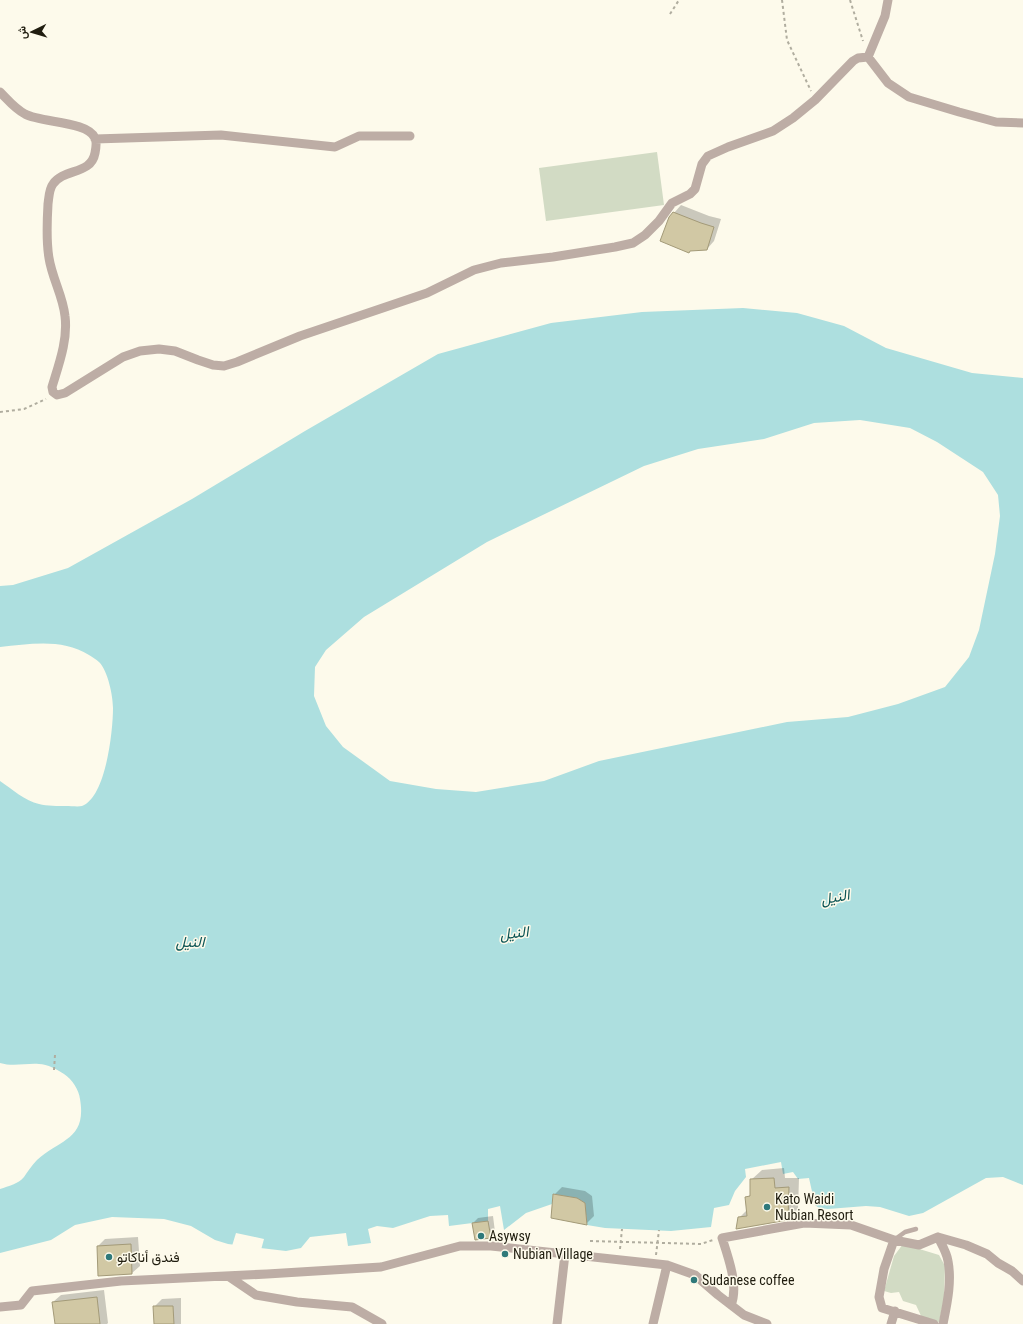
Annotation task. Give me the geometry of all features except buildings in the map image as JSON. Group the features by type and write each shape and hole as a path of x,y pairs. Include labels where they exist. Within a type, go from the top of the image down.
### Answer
{"street":[{"path":"868,57 885,16 888,0"},
{"path":"0,92 14,107 24,114 34,118 81,127 92,134 95,139 95,156 89,164 81,170 59,178 53,184 49,196 47,216 48,257 66,317 64,344 52,387 53,392 57,395 65,393 123,357 140,351 159,349 175,351 206,363 224,366 300,336 427,293 474,270 501,263 553,257 633,243 645,235 660,221 672,203 690,194 695,189 702,164 708,156 728,147 774,131 815,100 853,61 858,58 868,57"},
{"path":"868,57 888,82 909,97 996,122 1023,123"},
{"path":"95,139 221,135 335,147 359,136 410,136"},
{"path":"731,1305 734,1298 732,1270 722,1238 804,1223 851,1225 894,1240 919,1245 938,1237 987,1254 998,1263 1012,1271 1023,1281"},
{"path":"938,1237 948,1260 949,1274 949,1298 943,1324"},
{"path":"894,1240 884,1269 879,1297 882,1308 934,1324"},
{"path":"0,1307 21,1305 32,1291 121,1281 381,1267 460,1246 491,1246 667,1265 696,1274 744,1315 767,1324"},
{"path":"557,1324 565,1254"},
{"path":"653,1324 667,1265"},
{"path":"228,1276 256,1295 297,1302 352,1307 382,1324"},
{"path":"891,1324 895,1311"}],"lane":[{"path":"894,1240 905,1232 916,1229"}],"path":[{"path":"670,14 679,0"},
{"path":"782,0 787,40 815,100"},
{"path":"850,0 868,57"},
{"path":"0,412 24,409 57,395"},
{"path":"54,1070 55,1055"},
{"path":"618,1260 622,1229"},
{"path":"654,1264 659,1230"},
{"path":"590,1241 701,1244 722,1238"}],"green space":[{"path":"657,152 664,205 546,221 539,168"},
{"path":"903,1244 939,1255 945,1266 944,1299 939,1322 922,1318 916,1305 903,1301 899,1292 891,1293 884,1291 894,1256"}],"water":[{"name":"النيل","path":"743,308 797,313 844,326 886,348 972,373 1023,378 1023,1185 1003,1177 986,1178 923,1213 909,1216 880,1207 866,1206 828,1209 819,1208 815,1205 809,1178 798,1179 793,1172 783,1174 781,1162 745,1169 746,1177 735,1191 729,1205 714,1208 711,1227 671,1231 605,1228 587,1225 585,1203 577,1198 553,1194 552,1204 526,1213 504,1230 500,1206 488,1209 488,1221 449,1226 448,1215 430,1216 393,1228 377,1226 368,1229 371,1243 348,1246 346,1233 310,1237 301,1248 286,1251 228,1244 215,1240 191,1226 164,1219 112,1217 75,1225 51,1240 0,1253 0,1189 19,1181 37,1160 70,1137 76,1131 81,1113 80,1099 77,1088 62,1072 42,1064 10,1065 0,1063 0,781 24,798 42,805 82,806 90,800 97,790 102,777 110,747 113,708 111,691 105,671 99,662 89,655 68,646 57,644 34,644 0,647 0,586 13,585 68,568 192,499 305,431 438,354 551,323 642,312","holes":["860,420 910,428 937,442 983,472 998,495 1000,516 995,554 979,630 969,657 945,687 898,704 848,717 787,722 599,761 544,781 476,792 436,789 390,781 343,747 326,726 314,696 315,667 326,650 364,617 487,542 644,466 698,449 764,439 814,423"]}],"pier":[{"path":"236,1233 264,1239 261,1250 232,1246"}],"place":[{"name":"Kato Waidi Nubian Resort","path":"767,1207"},
{"name":"Asywsy","path":"481,1236"},
{"name":"Nubian Village","path":"505,1254"},
{"name":"فندق أناكاتو","path":"109,1257"},
{"name":"Sudanese coffee","path":"694,1280"}]}
